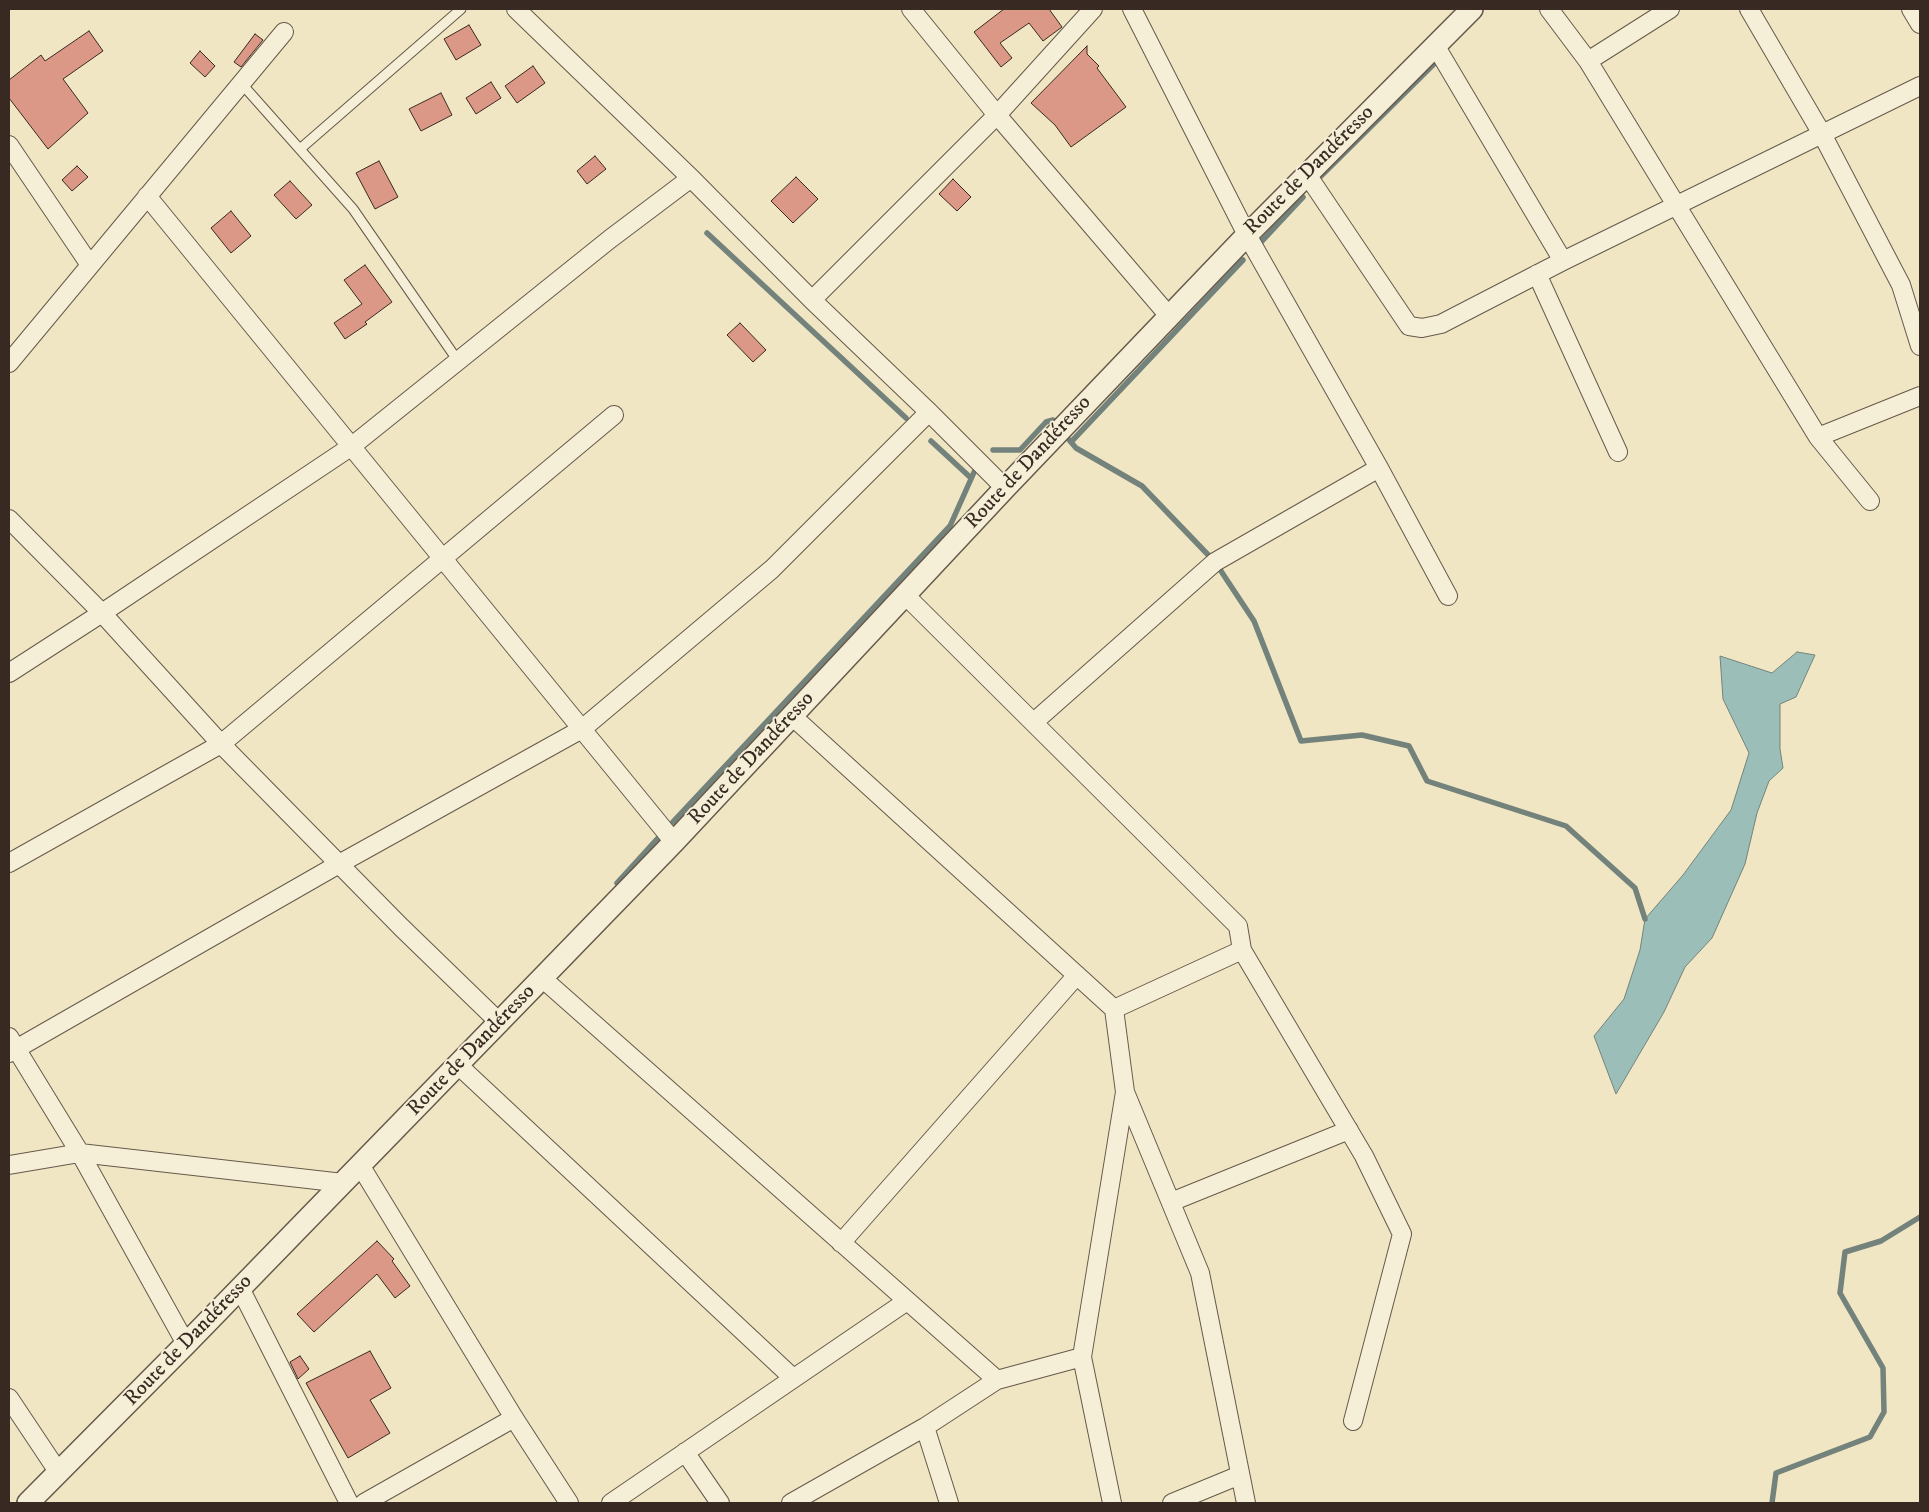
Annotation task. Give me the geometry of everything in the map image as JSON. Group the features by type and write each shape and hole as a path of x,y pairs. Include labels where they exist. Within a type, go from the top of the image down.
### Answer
{"street":[{"path":"516,9 691,178 812,300 1005,488"},
{"path":"912,9 996,115 1169,316"},
{"path":"812,300 996,115 1093,9"},
{"path":"1132,9 1246,235 1379,468 1448,596"},
{"name":"Route de Dandéresso","path":"28,1503 458,1066 674,842 1005,488 1246,235 1472,9"},
{"path":"1549,9 1588,61 1818,438 1870,501"},
{"path":"1588,61 1670,9"},
{"path":"1749,9 1822,134 1901,285 1920,346"},
{"path":"1911,9 1920,24"},
{"path":"9,363 284,32"},
{"path":"1435,45 1563,261"},
{"path":"1306,173 1409,326 1422,328 1441,324 1563,261 1920,86"},
{"path":"9,145 90,265"},
{"path":"9,673 352,446 610,239 691,178"},
{"path":"147,196 674,842"},
{"path":"1537,274 1618,452"},
{"path":"1818,438 1920,396"},
{"path":"186,1344 80,1153 11,1047 582,729 772,569 929,412"},
{"path":"9,863 221,744 614,415"},
{"path":"1034,722 1215,562 1379,468"},
{"path":"9,519 102,613 221,744 401,927 500,1022"},
{"path":"906,596 1238,926 1242,950 1364,1156 1402,1234 1353,1421"},
{"path":"792,716 1114,1009 1125,1092 1200,1273 1246,1503"},
{"path":"1114,1009 1242,950"},
{"path":"842,1243 1077,975"},
{"path":"542,978 997,1380"},
{"path":"458,1066 793,1378"},
{"path":"1112,1503 1082,1357 1125,1092"},
{"path":"1171,1202 1349,1130"},
{"path":"9,1165 80,1153 343,1183"},
{"path":"360,1166 514,1418 569,1503"},
{"path":"240,1288 349,1503"},
{"path":"611,1503 907,1301"},
{"path":"791,1503 925,1427 997,1380 1082,1357"},
{"path":"9,1398 59,1473"},
{"path":"364,1503 514,1418"},
{"path":"925,1427 949,1503"},
{"path":"685,1452 720,1503"},
{"path":"1172,1503 1240,1475"}],"lane":[{"path":"300,149 461,9"},
{"path":"241,83 353,209 458,361"}],"water":[{"path":"1797,652 1815,655 1796,697 1780,704 1780,749 1783,768 1769,781 1757,813 1745,864 1712,938 1685,967 1664,1012 1616,1094 1594,1036 1624,999 1640,950 1645,919 1683,875 1731,810 1749,753 1723,699 1720,656 1772,673"}],"building":[{"path":"1004,9 1049,9 1062,27 1043,41 1029,23 1000,43 1012,58 1001,67 974,32"},
{"path":"469,25 481,45 456,60 444,39"},
{"path":"89,31 103,51 63,79 88,113 48,149 9,98 9,80 41,55 45,61"},
{"path":"255,34 263,40 241,67 234,62"},
{"path":"1087,46 1087,54 1099,66 1097,68 1126,107 1071,147 1055,125 1031,103"},
{"path":"200,51 215,66 205,77 190,63"},
{"path":"533,66 545,83 517,103 505,86"},
{"path":"491,82 501,98 476,114 466,98"},
{"path":"441,93 452,115 421,131 409,109"},
{"path":"595,156 606,169 587,184 577,171"},
{"path":"379,161 398,197 375,209 356,173"},
{"path":"77,166 88,177 72,191 62,180"},
{"path":"796,177 818,199 793,223 771,201"},
{"path":"953,179 971,197 957,211 939,194"},
{"path":"290,181 312,205 296,219 274,195"},
{"path":"231,211 251,236 231,253 211,228"},
{"path":"365,265 392,302 365,322 367,324 345,339 334,323 362,304 344,280"},
{"path":"740,323 766,350 753,362 727,335"},
{"path":"377,1241 394,1259 392,1261 410,1286 395,1298 377,1274 314,1332 297,1314"},
{"path":"370,1351 391,1388 370,1400 390,1433 348,1458 306,1383"},
{"path":"300,1356 309,1369 298,1379 290,1362"}],"waterway":[{"path":"1318,179 1438,60"},
{"path":"1261,242 1303,197"},
{"path":"707,233 906,418"},
{"path":"1071,442 1243,260"},
{"path":"993,450 1020,450 1046,422 1053,420"},
{"path":"1064,434 1076,448 1142,486 1215,562 1254,621 1301,741 1362,735 1409,746 1427,781 1566,826 1635,888 1645,919"},
{"path":"931,441 971,478"},
{"path":"673,822 950,526 975,470"},
{"path":"617,883 658,838"},
{"path":"1772,1503 1776,1473 1870,1437 1884,1412 1883,1368 1840,1293 1845,1252 1881,1241 1920,1217"}]}
